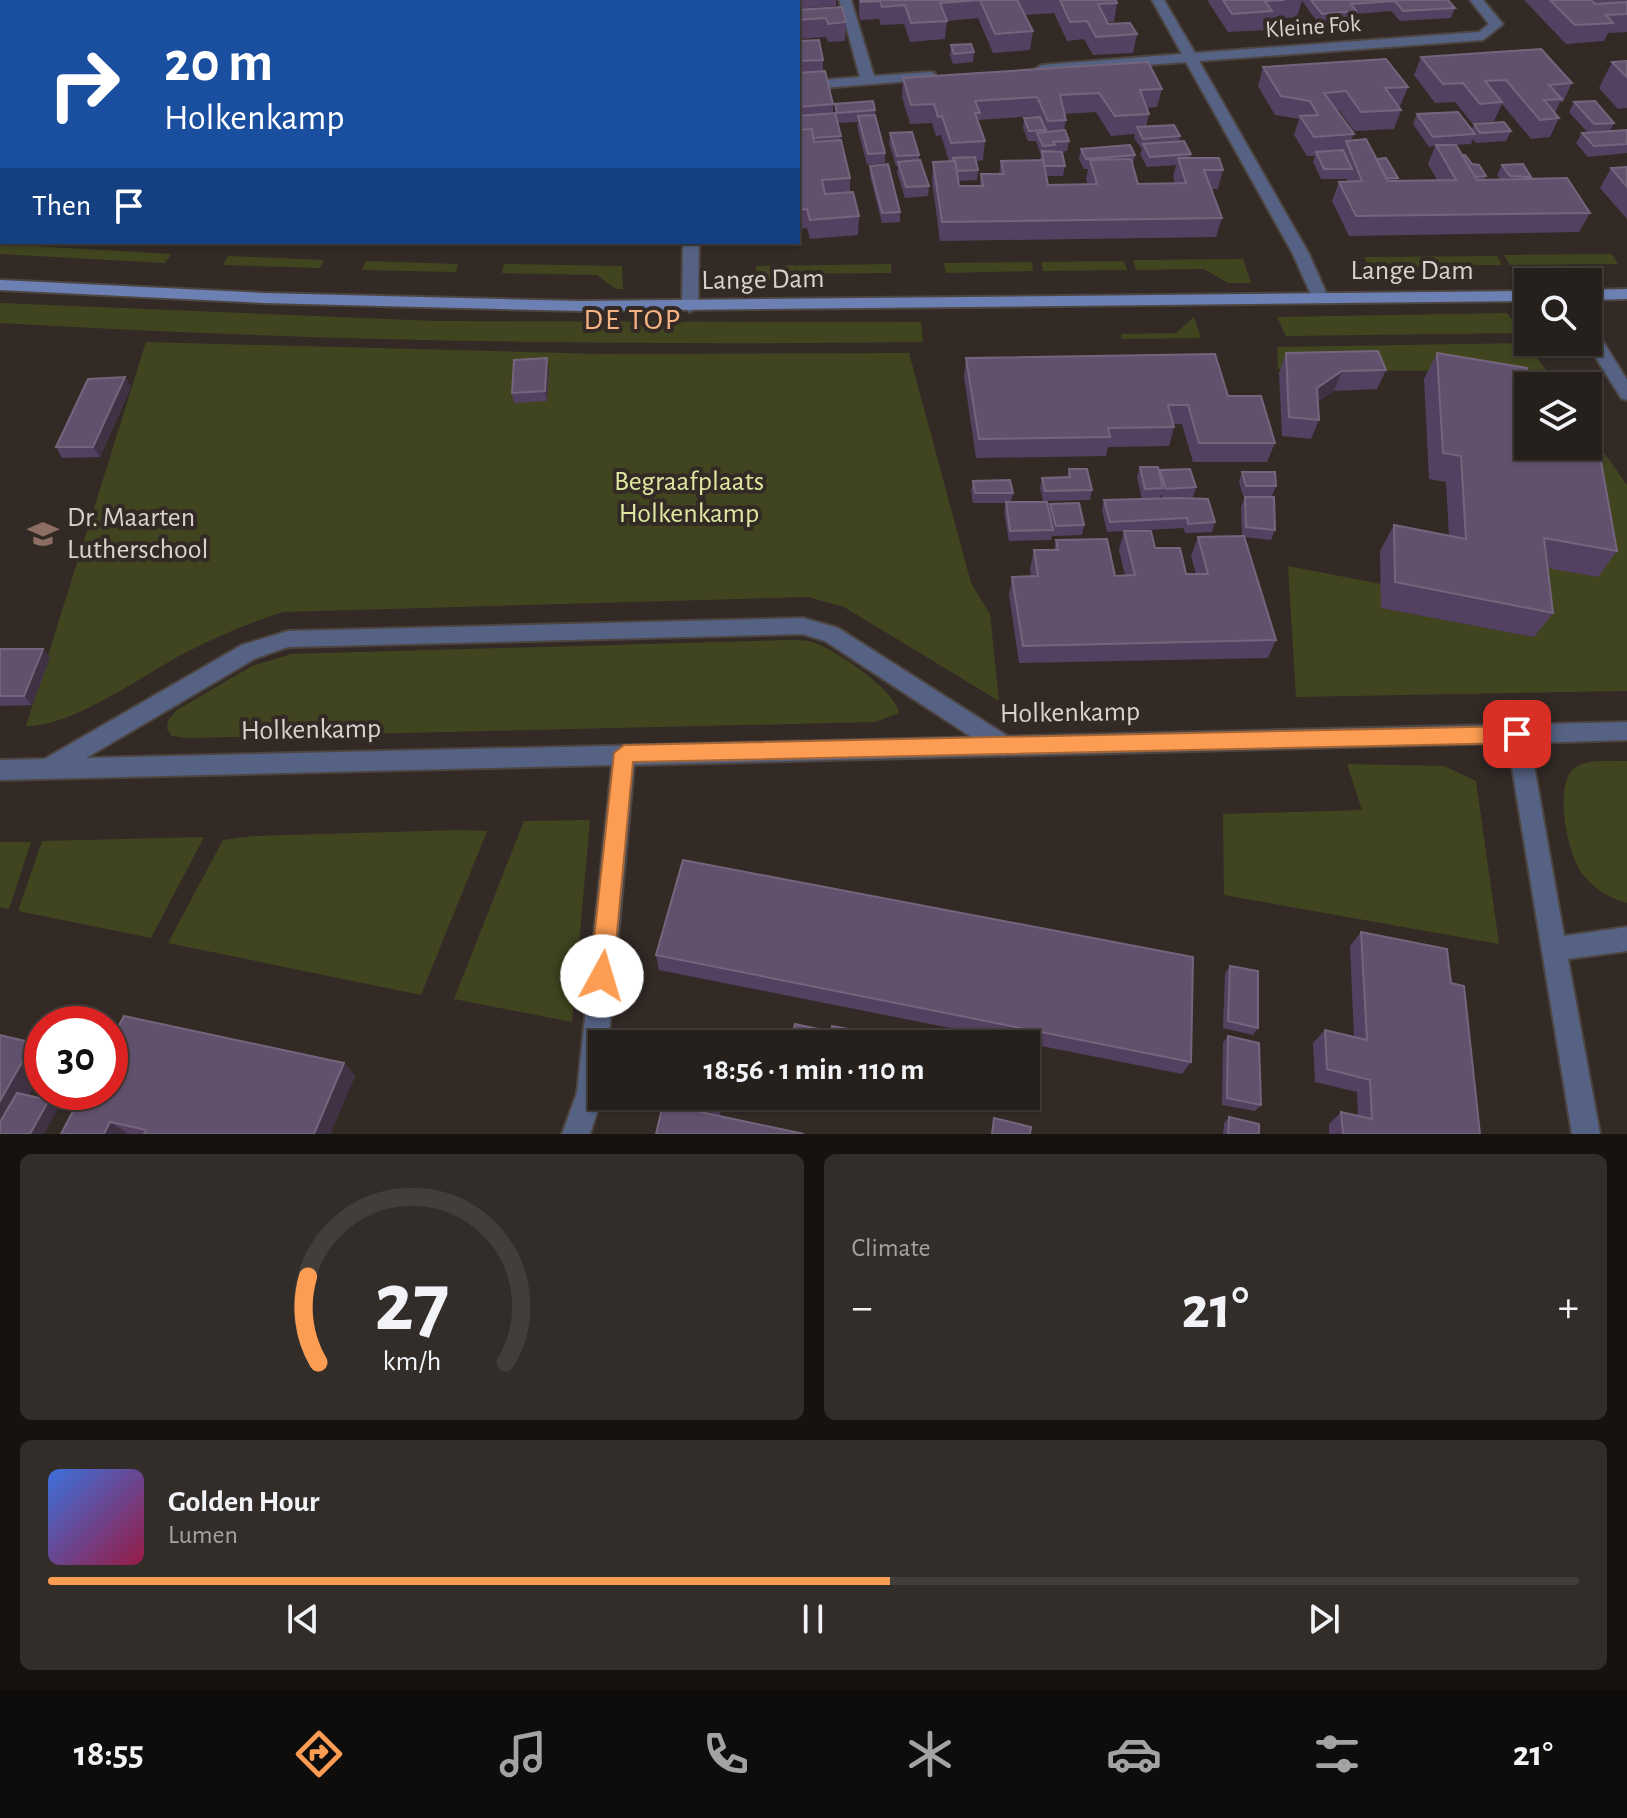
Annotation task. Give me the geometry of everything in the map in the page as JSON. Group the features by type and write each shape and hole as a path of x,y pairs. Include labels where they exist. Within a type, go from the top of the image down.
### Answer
{"street":[{"path":"845,0 868,81"},
{"path":"1158,0 1301,254 1320,297"},
{"name":"Kleine Fok","path":"1025,70 1483,36 1496,24 1476,0"},
{"path":"800,86 946,75"},
{"path":"690,307 691,244"},
{"name":"Lange Dam","path":"0,285 264,298 690,307 1514,296"},
{"path":"1602,295 1627,294"},
{"path":"1602,354 1627,394"},
{"path":"49,768 249,651 288,639 803,626 831,634 1004,746"},
{"name":"Holkenkamp","path":"0,770 1627,731"},
{"path":"1517,734 1586,1134"},
{"path":"576,1134 590,1093 624,753"},
{"path":"1556,949 1627,939"}],"green space":[{"path":"0,244 171,254 165,263 0,254"},
{"path":"1612,254 1618,264 1510,265 1504,255"},
{"path":"228,256 324,260 320,268 223,265"},
{"path":"1497,256 1502,265 1420,265 1403,279 1374,278 1364,257"},
{"path":"1243,259 1251,283 1228,283 1204,269 1136,270 1133,260"},
{"path":"366,261 458,264 456,272 362,270"},
{"path":"1124,261 1127,270 1043,271 1041,262"},
{"path":"1032,262 1033,271 946,273 944,263"},
{"path":"504,264 622,266 623,289 616,289 597,275 502,273"},
{"path":"891,264 891,273 781,274 755,289 756,266"},
{"path":"0,303 435,321 921,322 923,342 577,342 231,334 0,323"},
{"path":"1507,313 1514,322 1514,333 1286,336 1277,317"},
{"path":"1194,317 1201,338 1122,339 1121,334 1176,333"},
{"name":"Begraafplaats Holkenkamp","path":"146,342 600,354 909,353 971,583 990,614 999,701 844,607 808,597 283,612 193,649 105,700 63,719 26,726"},
{"path":"1514,343 1514,356 1536,356 1547,372 1514,372 1514,384 1429,371 1278,369 1277,347"},
{"path":"1602,450 1627,485 1627,691 1296,697 1288,566 1381,584 1381,608 1534,637 1527,564 1598,576 1590,460 1602,460"},
{"path":"787,640 813,642 849,662 888,694 899,713 875,722 187,738 172,736 167,729 168,720 177,710 252,666 291,654"},
{"path":"1595,761 1627,761 1627,903 1601,892 1581,872 1567,833 1564,800 1569,774 1577,766"},
{"path":"1347,764 1444,766 1476,781 1499,944 1224,895 1223,814 1362,810"},
{"path":"590,820 572,1022 454,999 524,821"},
{"path":"487,831 421,995 168,943 223,840 253,836"},
{"path":"204,837 151,938 18,911 42,841"},
{"path":"0,842 31,842 9,909 0,907"}],"building":[{"path":"860,0 980,0 940,3 947,21 911,23 905,5 882,7 880,1"},
{"path":"980,0 1017,0 1033,31 995,34"},
{"path":"1060,0 1116,0 1117,3 1098,4 1108,24 1130,23 1137,34 1096,37 1087,21 1070,22"},
{"path":"1223,0 1285,0 1265,1 1272,11 1232,14"},
{"path":"1311,0 1448,0 1455,8 1403,11 1395,1 1351,4 1356,11 1322,14"},
{"path":"1550,0 1591,0 1595,4 1627,2 1627,14 1606,15 1613,23 1575,25"},
{"path":"842,7 846,22 828,24 826,18 800,20 800,10"},
{"path":"819,40 823,60 800,61 800,41"},
{"path":"971,44 974,52 954,54 951,45"},
{"path":"1541,49 1572,83 1549,85 1562,99 1544,100 1559,118 1540,120 1506,80 1485,81 1502,102 1480,104 1463,83 1443,84 1421,57"},
{"path":"1386,59 1408,87 1385,88 1401,110 1361,112 1346,91 1324,93 1354,134 1314,137 1300,116 1318,115 1310,101 1281,96 1263,67"},
{"path":"1627,61 1627,77 1612,62"},
{"path":"1148,62 1162,89 1140,90 1149,114 1115,116 1099,93 1060,95 1066,120 1048,121 1037,97 975,101 980,113 975,113 985,141 951,143 942,116 938,117 934,104 911,105 903,78"},
{"path":"825,71 833,104 800,107 800,73"},
{"path":"873,101 875,110 837,113 835,104"},
{"path":"1595,101 1614,123 1594,124 1574,102"},
{"path":"1458,112 1475,134 1433,137 1417,114"},
{"path":"835,113 841,136 813,138 812,129 800,130 800,116"},
{"path":"875,115 885,153 868,154 858,116"},
{"path":"1040,117 1046,130 1029,131 1024,118"},
{"path":"1504,122 1511,131 1480,133 1474,124"},
{"path":"1174,125 1180,136 1143,139 1137,127"},
{"path":"812,129 814,142 841,140 850,178 822,180 825,194 853,192 859,216 810,220 807,209 800,210 800,130"},
{"path":"1065,130 1069,141 1053,142 1055,145 1043,146 1037,133"},
{"path":"1627,130 1627,144 1594,146 1582,133"},
{"path":"912,132 919,155 897,156 890,133"},
{"path":"1366,139 1388,181 1456,180 1436,145 1456,145 1477,180 1567,178 1590,213 1356,216 1339,182 1362,181 1346,141"},
{"path":"1184,141 1191,154 1150,157 1143,144"},
{"path":"1130,145 1135,155 1086,159 1081,149"},
{"path":"1343,150 1352,169 1324,169 1316,152"},
{"path":"1042,151 1062,152 1065,166 1044,166"},
{"path":"1462,155 1472,164 1479,165 1486,176 1475,177"},
{"path":"975,157 978,170 957,171 953,158"},
{"path":"1178,158 1219,158 1223,170 1204,170 1222,218 942,222 933,162 955,161 959,186 983,186 981,174 1004,174 1001,161 1043,160 1048,185 1097,184 1090,160 1131,159 1138,184 1186,183"},
{"path":"1386,158 1398,178 1386,178 1376,159"},
{"path":"920,160 929,186 906,187 898,162"},
{"path":"888,164 900,212 882,213 870,166"},
{"path":"1523,164 1531,177 1510,176 1502,165"},
{"path":"1627,167 1627,187 1611,168"},
{"path":"1378,351 1386,370 1342,371 1317,388 1319,420 1289,417 1286,353"},
{"path":"1437,353 1527,368 1527,372 1514,372 1514,460 1601,460 1617,551 1544,538 1553,613 1395,582 1394,525 1466,539 1461,456 1443,453"},
{"path":"1215,354 1228,396 1261,396 1275,443 1199,443 1188,405 1168,405 1174,427 1108,428 1110,437 979,439 966,358"},
{"path":"547,358 545,391 512,393 514,360"},
{"path":"125,377 93,447 56,447 88,379"},
{"path":"1140,467 1158,467 1163,488 1145,489"},
{"path":"1069,469 1087,469 1092,490 1045,491 1042,478 1070,477"},
{"path":"1190,469 1196,487 1166,489 1160,470"},
{"path":"1242,472 1275,472 1276,486 1246,486"},
{"path":"1010,480 1013,493 975,493 973,481"},
{"path":"1245,497 1274,497 1275,530 1246,527"},
{"path":"1208,499 1215,522 1188,524 1187,518 1110,522 1104,500"},
{"path":"1006,502 1047,502 1053,530 1010,531"},
{"path":"1079,503 1084,525 1056,526 1050,504"},
{"path":"1124,531 1151,531 1155,548 1180,548 1186,574 1208,574 1198,537 1244,536 1276,640 1023,646 1012,577 1038,576 1034,550 1058,550 1056,540 1107,539 1115,576 1135,575"},
{"path":"0,649 43,649 24,696 0,696"},
{"path":"683,860 1193,957 1191,1062 1040,1030 656,955"},
{"path":"1361,932 1447,949 1451,983 1464,986 1480,1134 1343,1134 1341,1112 1372,1119 1370,1080 1327,1069 1325,1030 1367,1040"},
{"path":"1230,966 1258,971 1258,1028 1228,1021"},
{"path":"128,1017 344,1063 314,1134 144,1134 146,1130 110,1122 104,1134 61,1134 74,1110 128,1110"},
{"path":"795,1024 823,1030 794,1030"},
{"path":"832,1026 854,1030 831,1030"},
{"path":"0,1035 24,1041 24,1059 0,1101"},
{"path":"1228,1036 1259,1043 1261,1105 1227,1098"},
{"path":"17,1093 24,1095 24,1110 43,1110 30,1134 0,1134 0,1122"},
{"path":"662,1110 691,1110 804,1134 656,1134"},
{"path":"1229,1117 1259,1124 1259,1134 1228,1134"},
{"path":"994,1118 1031,1127 1030,1134 992,1134"}],"place":[{"name":"Dr. Maarten Lutherschool","path":"43,534"}],"district":[{"name":"DE TOP","path":"633,320"}],"route":[{"path":"602,976 624,753 1517,734"}]}
